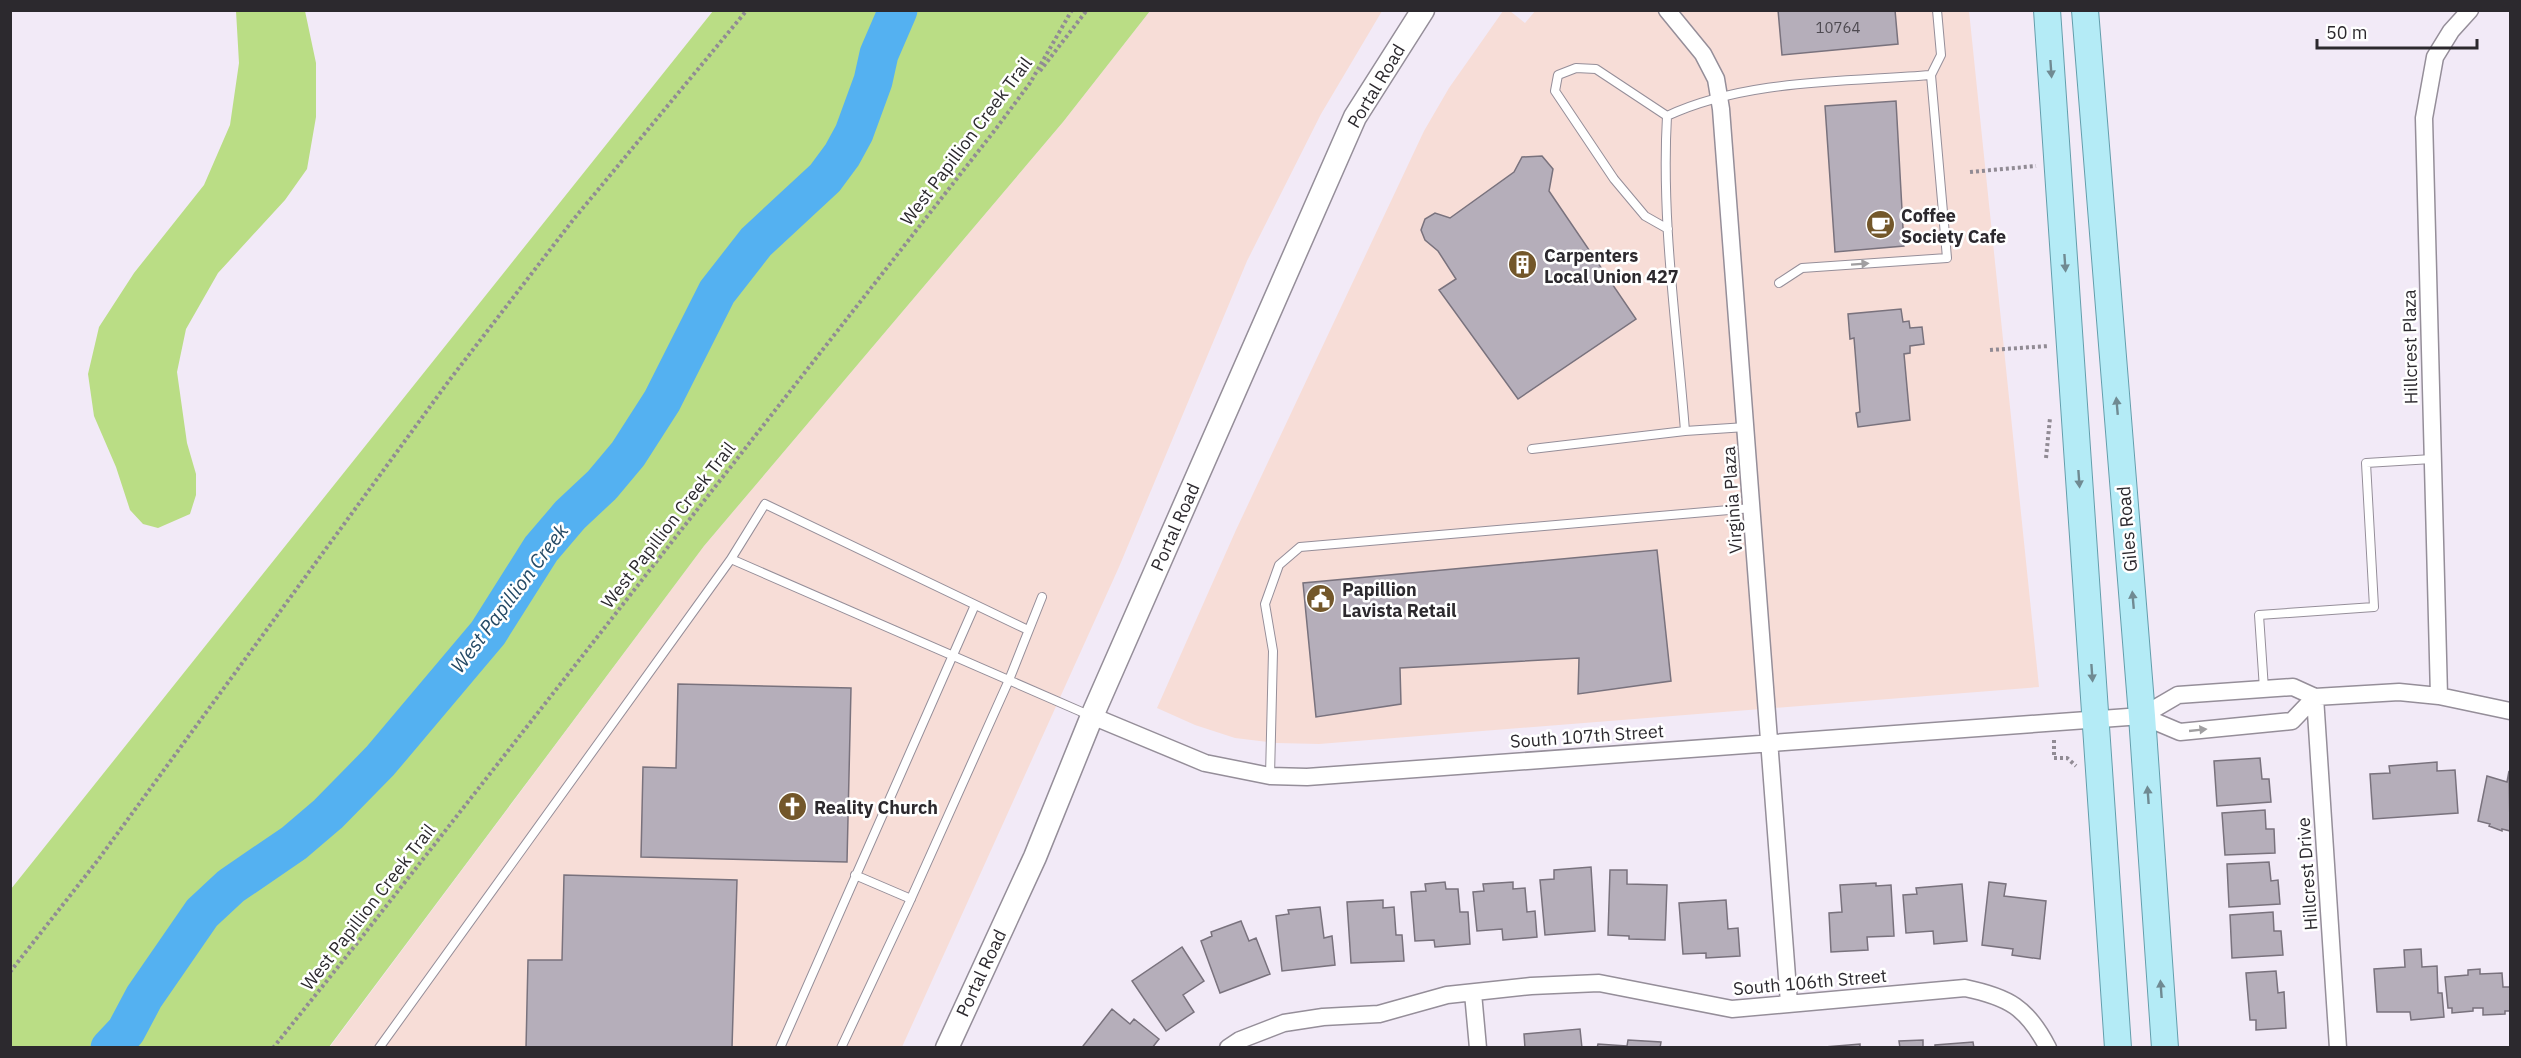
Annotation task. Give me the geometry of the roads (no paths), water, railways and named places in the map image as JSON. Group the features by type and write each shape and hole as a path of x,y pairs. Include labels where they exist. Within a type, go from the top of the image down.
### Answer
{"main road":[{"path":"2047,10 2118,1047"},
{"name":"Giles Road","path":"2085,10 2142,716 2164,1047"},
{"name":"Portal Road","path":"947,1047 1035,857 1092,716 1355,117 1423,12"}],"street":[{"name":"Virginia Plaza","path":"1667,10 1702,54 1716,79 1719,96 1789,1003"},
{"name":"Hillcrest Plaza","path":"2439,696 2424,118 2436,57 2451,31 2470,10"},
{"path":"2142,716 2178,695 2293,687 2315,697 2399,692 2439,696 2511,711"},
{"path":"2142,716 2180,732 2292,720 2315,697"},
{"name":"Hillcrest Drive","path":"2315,697 2338,1047"},
{"name":"South 107th Street","path":"1092,716 1204,763 1270,776 1307,777 2142,716"},
{"name":"South 106th Street","path":"1228,1047 1284,1023 1323,1017 1379,1014 1447,996 1532,986 1599,983 1732,1009 1965,988 1997,995 2017,1007 2039,1031 2048,1047"},
{"path":"1473,993 1478,1047"}],"lane":[{"path":"1779,283 1802,268 1947,258 1931,75 1941,55 1936,10"},
{"path":"1666,116 1596,69 1576,68 1558,75 1555,91 1614,180 1645,216 1668,229"},
{"path":"1666,116 1719,96 1787,86 1931,75"},
{"path":"1666,116 1668,229 1685,431"},
{"path":"1532,449 1685,431 1746,427"},
{"path":"2264,689 2259,615 2374,607 2366,463 2432,459"},
{"path":"380,1047 731,559 765,504 1028,630"},
{"path":"1270,776 1273,651 1265,604 1279,565 1300,547 1752,508"},
{"path":"731,559 1092,716"},
{"path":"841,1047 911,899 1008,680 1042,597"},
{"path":"780,1047 975,605"},
{"path":"855,875 911,899"}],"waterway":[{"name":"West Papillion Creek","path":"110,1048 126,1031 144,997 202,913 231,886 294,843 328,814 380,761 488,633 541,549 628,454 662,401 717,292 756,242 825,178 842,155 854,133 873,81 879,54 898,10"}],"place":[{"name":"Coffee Society Cafe","path":"1880,225"},
{"name":"Carpenters Local Union 427","path":"1523,265"},
{"name":"Papillion Lavista Retail","path":"1321,599"},
{"name":"Reality Church","path":"793,807"}]}
